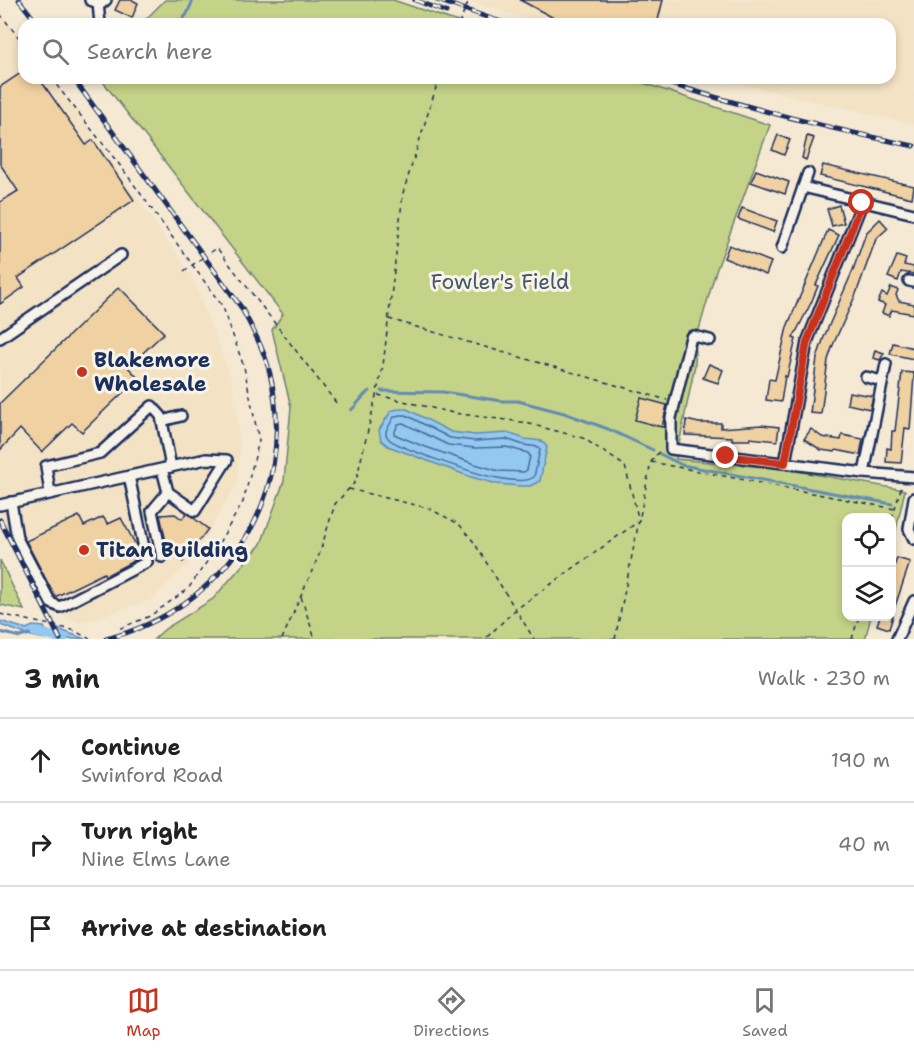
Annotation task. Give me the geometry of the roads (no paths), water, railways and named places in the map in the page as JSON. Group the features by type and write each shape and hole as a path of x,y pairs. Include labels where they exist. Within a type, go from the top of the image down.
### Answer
{"street":[{"path":"98,1 99,18"},
{"path":"782,248 808,172"},
{"path":"803,187 914,214"},
{"path":"785,463 807,342 862,203"},
{"path":"0,338 121,255"},
{"path":"710,340 691,337 671,418 671,449 909,477"},
{"path":"864,473 886,364"},
{"path":"866,377 882,381"},
{"path":"50,494 46,466 100,453 152,406 161,416 167,468 168,492 152,512 162,557"},
{"path":"163,425 181,416"},
{"path":"0,505 206,459 227,460 195,511 168,492"},
{"path":"11,502 17,538 51,603 60,607 147,562 129,476"},
{"path":"914,498 909,528 914,539"},
{"path":"897,639 914,601"}],"water":[{"path":"407,409 451,432 475,435 508,433 525,439 542,441 547,447 540,481 530,486 497,484 471,477 388,446 381,440 379,430 391,411"},
{"path":"0,621 26,629 33,626 44,627 50,639 37,638 0,625"},
{"path":"58,629 85,639 63,639"}],"waterway":[{"path":"184,18 193,0"},
{"path":"351,410 370,391"},
{"path":"381,391 443,392 502,401 518,401 564,413 608,429 653,450"},
{"path":"660,454 682,465 892,504"},
{"path":"0,632 20,637 30,634"},
{"path":"35,632 63,639"}],"railway":[{"path":"19,0 33,18"},
{"path":"415,0 446,12"},
{"path":"437,0 490,18"},
{"path":"77,84 241,307 268,365 276,419 273,463 262,504 244,541 218,574 186,602 149,624 106,639"},
{"path":"672,84 848,132 914,146"},
{"path":"0,520 60,639"}],"place":[{"name":"Blakemore Wholesale","path":"82,372"},
{"name":"Titan Building","path":"84,550"}],"park label":[{"name":"Fowler's Field","path":"500,282"}]}
